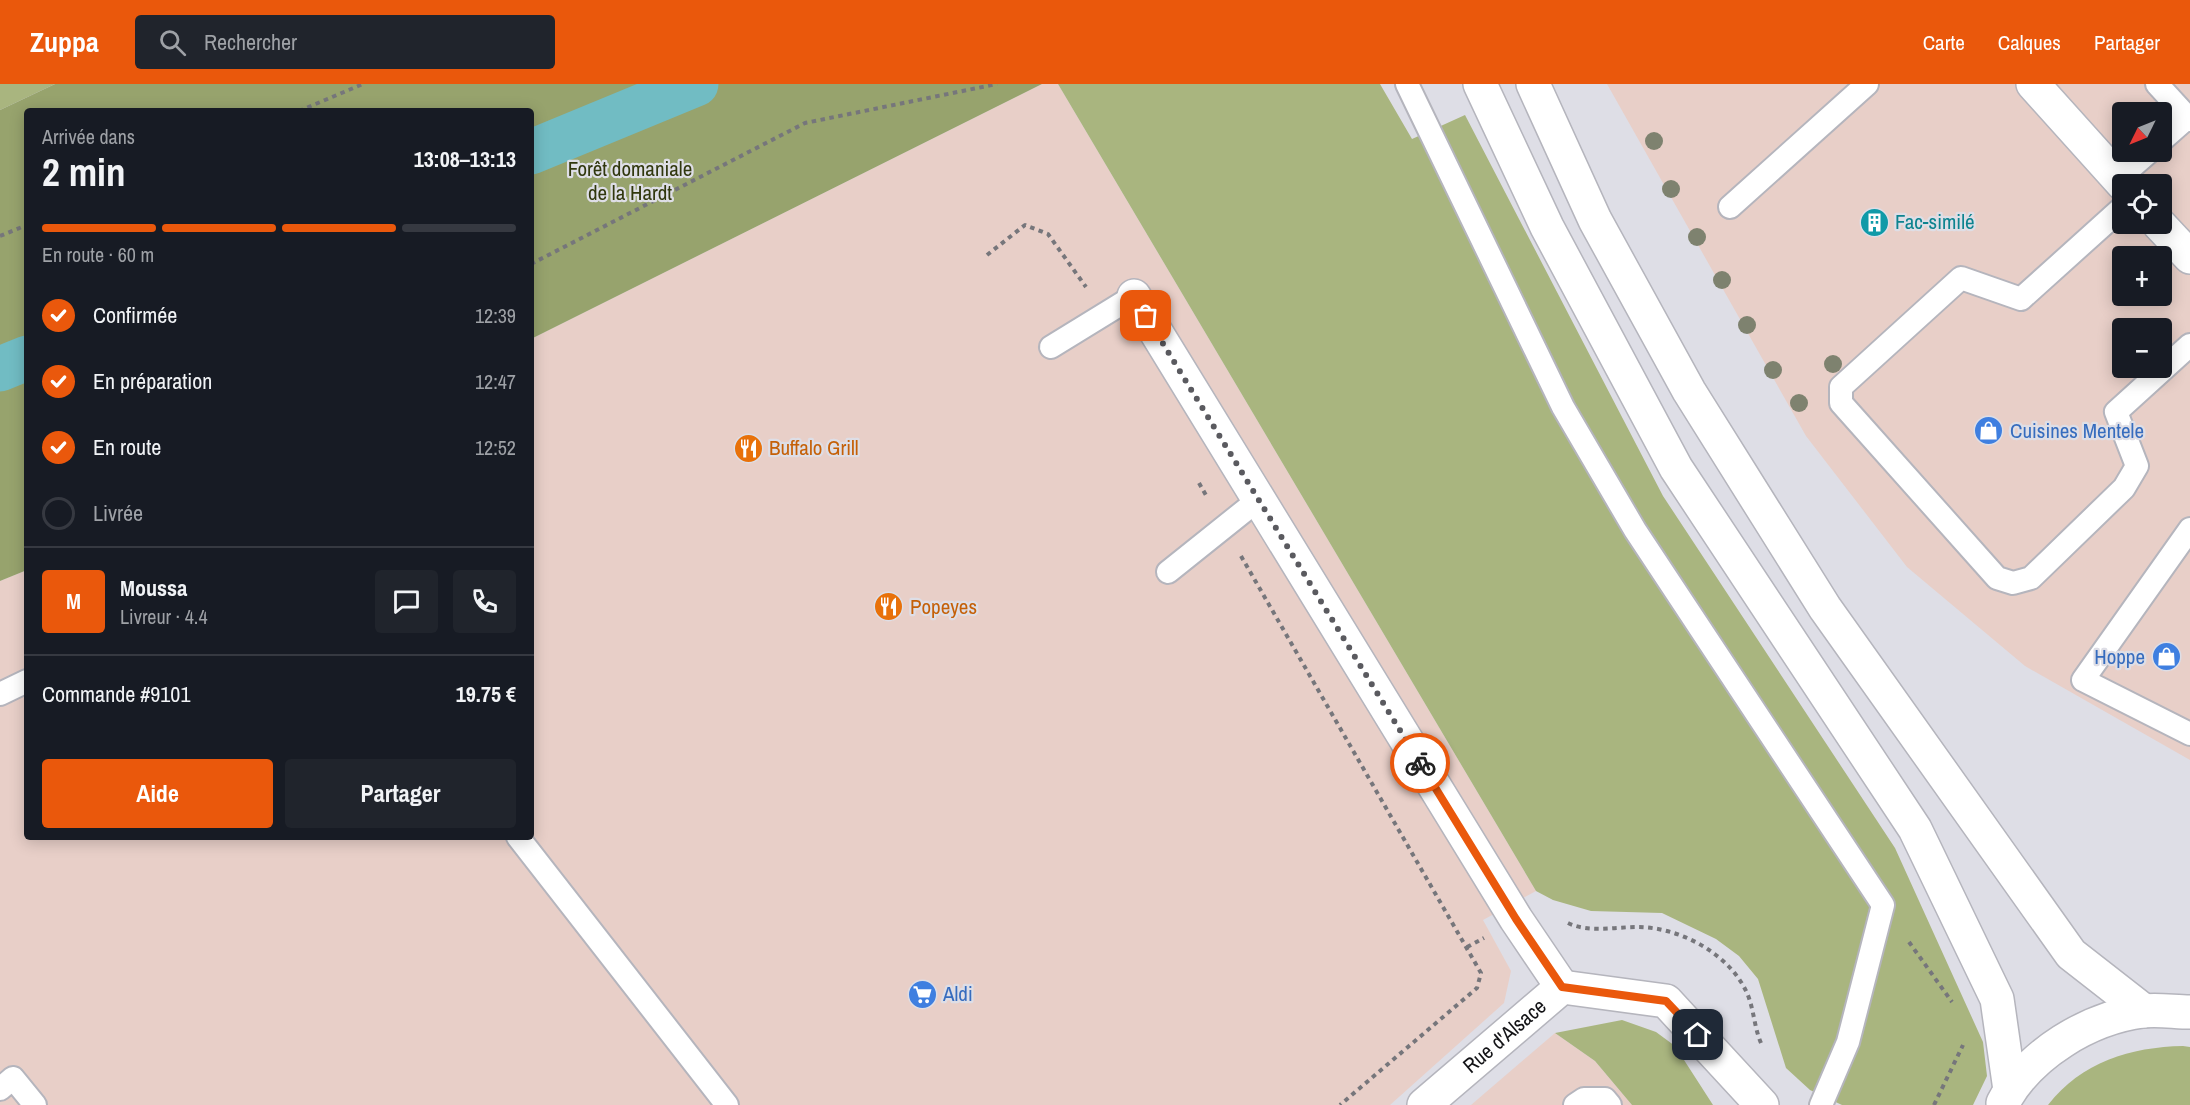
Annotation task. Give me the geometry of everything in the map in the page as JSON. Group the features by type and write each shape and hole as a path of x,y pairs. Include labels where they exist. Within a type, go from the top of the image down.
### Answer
{"main road":[{"path":"1480,84 1547,227 1676,468 1915,829 1997,999 2006,1098"},
{"path":"1533,84 1595,220 1689,391 1825,608 2071,954 2144,1011"},
{"path":"2033,84 2112,179"},
{"path":"2168,234 2190,257"},
{"path":"1134,296 1516,919 1562,987"},
{"name":"Rue d'Alsace","path":"1424,1105 1562,987 1666,1001 1762,1105"},
{"path":"2006,1098 2047,1052 2092,1024 2144,1011 2190,1012"}],"lane":[{"path":"1407,84 1563,407 1635,530 1883,905 1848,1042 1821,1105"},
{"path":"1730,207 1868,84"},
{"path":"2157,84 2189,119 2172,132"},
{"path":"2112,200 2021,299 1961,278 1841,387 1841,403 1997,578 2013,583 2031,578 2124,489 2137,466 2116,412 2190,345"},
{"path":"1051,347 1134,296"},
{"path":"1168,572 1258,500"},
{"path":"2190,529 2083,680 2190,734"},
{"path":"0,694 24,682"},
{"path":"521,840 727,1105"},
{"path":"0,1089 13,1078 35,1105"},
{"path":"1575,1105 1584,1099 1605,1099 1610,1105"}],"path":[{"path":"305,108 363,84"},
{"path":"534,262 805,123 998,84"},
{"path":"987,255 1025,225 1048,234 1075,268 1102,315"},
{"path":"0,236 24,226"},
{"path":"1195,476 1481,973 1477,988 1340,1105"},
{"path":"1883,905 1954,1004"},
{"path":"1934,1105 1966,1038"}],"shaded area":[{"path":"1042,84 1058,84 1536,891 1483,920 1511,971 1504,1003 1390,1105 0,1105 0,581 24,571 24,840 534,840 534,338"},
{"path":"1607,84 2190,84 2190,760 2025,666 1907,567 1806,436"},
{"path":"1555,1033 1595,1061 1632,1105 1471,1105"}],"green space":[{"path":"0,84 55,84 0,110"},
{"name":"Forêt domaniale de la Hardt","path":"55,84 1042,84 534,338 534,108 24,108 24,571 0,581 0,110"},
{"path":"1058,84 1380,84 1412,139 1465,115 1663,496 1895,848 1983,1042 1987,1076 1973,1105 1842,1105 1810,1090 1786,1068 1758,979 1739,956 1716,939 1662,913 1591,911 1553,900 1536,891"},
{"path":"1622,1020 1656,1032 1675,1046 1713,1105 1632,1105 1595,1061 1555,1033"},
{"path":"2190,1047 2190,1105 2048,1105 2076,1078 2108,1060 2145,1050"}],"waterway":[{"path":"534,151 696,84"},
{"path":"0,369 24,359"}],"way so far":[{"path":"1146,316 1420,763"}],"place":[{"name":"Fac-similé","path":"1874,222"},
{"name":"Cuisines Mentele","path":"1989,431"},
{"name":"Buffalo Grill","path":"748,448"},
{"name":"Popeyes","path":"889,607"},
{"name":"Hoppe","path":"2166,657"},
{"name":"Aldi","path":"922,994"}],"route":[{"path":"1420,763 1516,919 1562,987 1666,1001 1698,1035"}]}
